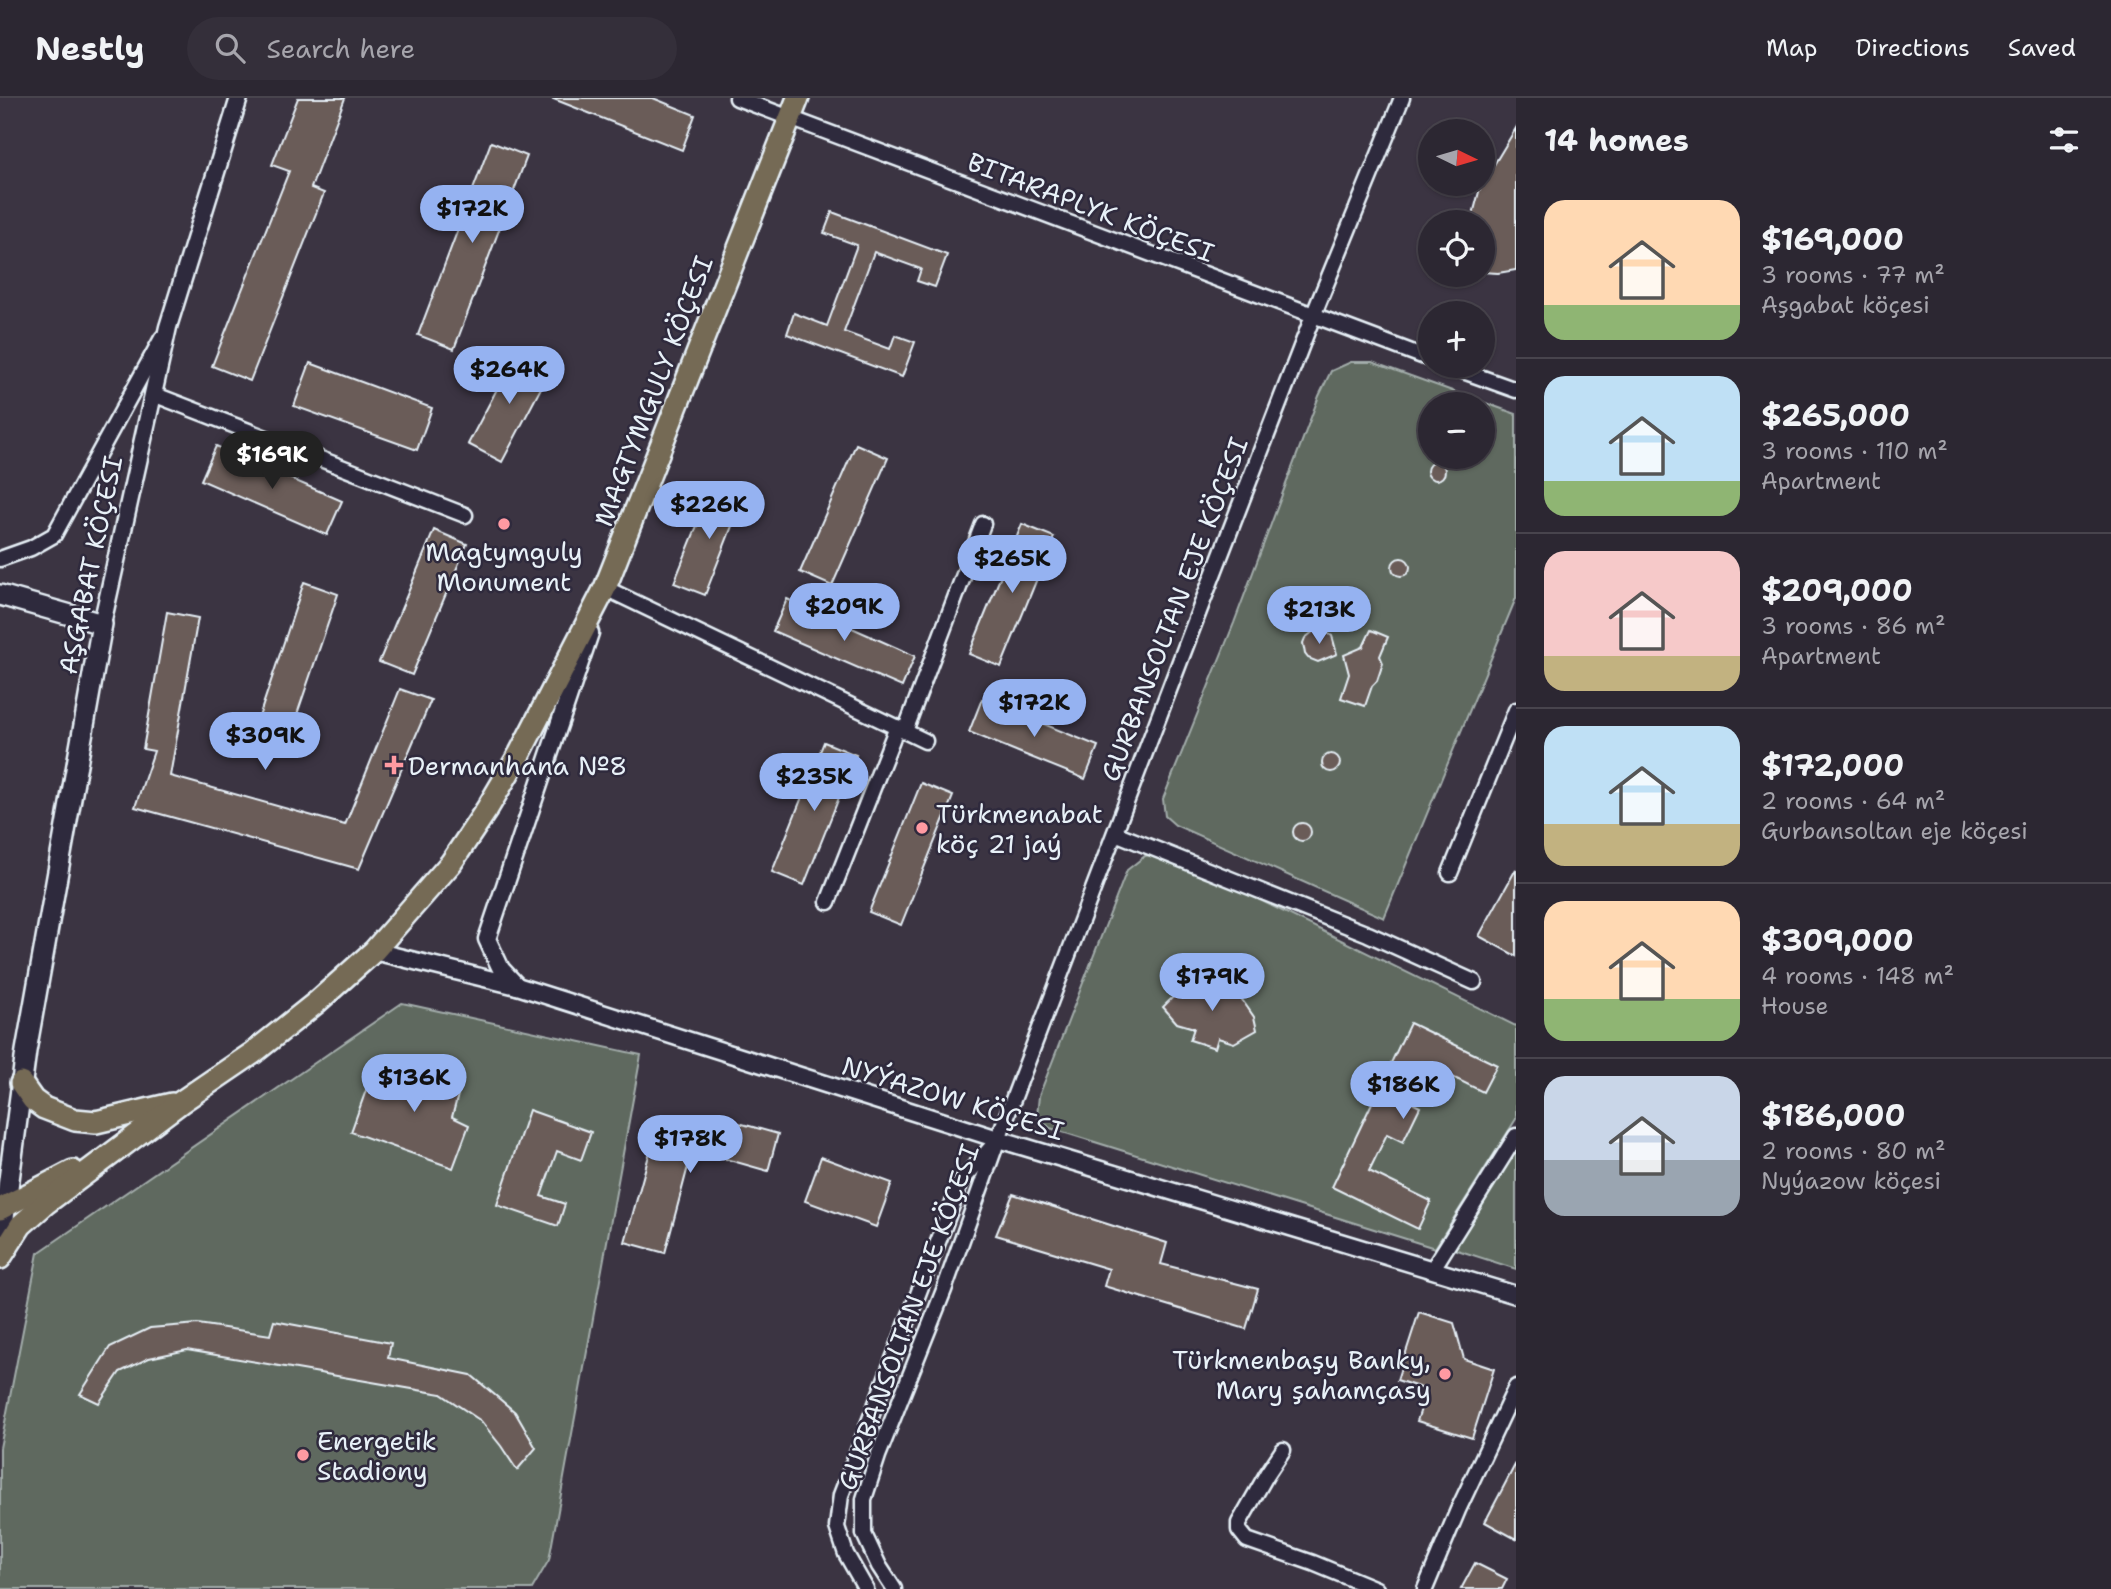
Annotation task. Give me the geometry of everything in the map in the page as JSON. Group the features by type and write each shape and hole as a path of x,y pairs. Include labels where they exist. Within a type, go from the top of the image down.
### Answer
{"main road":[{"name":"MAGTYMGULY KÖÇESI","path":"0,1258 11,1238 33,1215 181,1102 253,1053 317,1002 374,951 451,863 520,753 605,588 797,98"},
{"path":"0,595 102,624"},
{"name":"AŞGABAT KÖÇESI","path":"0,1248 3,1207 26,1051 102,624"},
{"name":"AŞGABAT KÖÇESI","path":"0,1137 26,1051"},
{"path":"22,1083 33,1100 44,1108 75,1120 96,1122 181,1102"},
{"name":"MAGTYMGULY KÖÇESI","path":"3,1207 119,1149"}],"street":[{"name":"AŞGABAT KÖÇESI","path":"102,624 168,327 239,98"},
{"name":"BITARAPLYK KÖÇESI","path":"737,98 1418,355"},
{"name":"GURBANSOLTAN EJE KÖÇESI","path":"894,1589 879,1566 864,1534 864,1499 878,1456 944,1290 998,1139 1313,316 1402,98"},
{"path":"0,559 54,536 168,327"},
{"path":"1482,378 1516,390"},
{"path":"153,394 465,515"},
{"path":"828,902 983,524"},
{"path":"517,986 501,969 487,939 605,588 925,741"},
{"path":"1451,873 1516,710"},
{"path":"1115,832 1368,934 1474,982"},
{"name":"NYÝAZOW KÖÇESI","path":"374,951 517,986 998,1139 1516,1295"},
{"path":"1432,1270 1516,1136"},
{"name":"GURBANSOLTAN EJE KÖÇESI","path":"866,1589 846,1554 837,1527 841,1495 961,1182 998,1139"},
{"path":"1425,1589 1458,1510 1516,1387"},
{"path":"1283,1450 1239,1523 1239,1530 1247,1540 1376,1589"}],"green space":[{"path":"1351,362 1372,362 1455,392 1418,392 1418,469 1495,469 1495,406 1516,414 1516,598 1384,918 1175,825 1165,816 1163,799 1234,623 1319,396 1331,371"},
{"path":"1162,852 1516,1026 1516,1119 1435,1248 1050,1128 1037,1116 1039,1096 1127,870 1145,856"},
{"path":"402,1003 641,1055 549,1560 532,1589 0,1589 0,1448 38,1253"},
{"path":"1516,1150 1516,1269 1454,1249"}],"building":[{"path":"298,98 345,98 311,188 324,193 250,381 212,366 289,171 272,165"},
{"path":"551,98 653,98 695,115 682,150"},
{"path":"1516,128 1516,270 1498,273 1495,273 1495,210 1474,210 1478,196 1495,196 1495,163"},
{"path":"491,142 527,156 454,349 418,335"},
{"path":"832,212 947,255 935,287 917,281 921,269 874,252 844,332 890,349 895,335 915,342 902,377 787,334 794,313 827,326 857,245 824,233"},
{"path":"517,351 551,369 502,462 468,444"},
{"path":"310,363 432,408 417,450 294,406"},
{"path":"856,444 888,458 832,586 800,572"},
{"path":"216,446 342,501 327,535 201,480"},
{"path":"1428,469 1444,469 1442,477 1436,480 1430,477 1427,471"},
{"path":"713,486 743,498 705,595 674,583"},
{"path":"1022,524 1054,537 1001,667 969,654"},
{"path":"434,530 467,544 412,675 379,662"},
{"path":"1401,558 1407,561 1410,567 1407,573 1401,576 1395,573 1392,567 1395,561"},
{"path":"304,582 338,594 292,729 259,717"},
{"path":"787,599 915,656 902,687 773,631"},
{"path":"167,612 198,618 170,776 345,825 400,689 431,700 359,869 135,807 154,751 143,749"},
{"path":"1371,630 1388,637 1380,656 1383,663 1377,681 1372,686 1365,706 1341,698 1349,674 1344,655 1363,647"},
{"path":"1314,631 1324,631 1332,636 1337,654 1318,662 1308,658 1303,643"},
{"path":"982,699 1098,746 1085,779 969,732"},
{"path":"824,742 856,755 804,885 772,872"},
{"path":"1331,754 1337,757 1340,763 1337,769 1331,772 1325,769 1322,763 1325,757"},
{"name":"Türkmenabat köç 21 jaý","path":"921,783 953,796 901,925 869,912"},
{"path":"1302,823 1308,826 1311,832 1308,838 1302,841 1296,838 1293,832 1296,826"},
{"path":"1516,869 1516,956 1479,936"},
{"path":"1208,981 1225,984 1238,994 1254,1017 1257,1030 1234,1043 1218,1038 1215,1048 1190,1040 1194,1028 1177,1023 1163,1007 1180,990 1193,983"},
{"path":"1410,1023 1497,1065 1483,1092 1422,1062 1404,1099 1420,1107 1403,1142 1387,1134 1369,1171 1431,1201 1418,1229 1332,1187"},
{"path":"395,1059 462,1080 452,1117 469,1125 453,1168 351,1132 369,1082 385,1088"},
{"path":"529,1110 591,1132 581,1160 557,1151 541,1196 565,1204 558,1226 497,1205"},
{"path":"710,1115 778,1134 768,1171 701,1152 690,1159 665,1253 625,1242 651,1148 665,1152 706,1129"},
{"path":"821,1157 892,1183 876,1227 805,1201"},
{"path":"1013,1194 1167,1243 1161,1264 1258,1289 1246,1329 1104,1286 1109,1269 996,1235"},
{"name":"Türkmenbaşy Banky, Mary şahamçasy","path":"1419,1312 1454,1323 1464,1359 1494,1369 1472,1438 1417,1421 1427,1390 1397,1380"},
{"path":"274,1321 391,1343 388,1358 471,1375 515,1412 536,1448 517,1470 481,1421 441,1394 187,1350 149,1358 120,1372 99,1403 80,1394 110,1347 150,1328 198,1324 270,1335"},
{"path":"1516,1463 1516,1539 1485,1522"},
{"path":"1475,1563 1507,1579 1502,1589 1461,1589"}],"place":[{"name":"Magtymguly Monument","path":"504,524"},
{"name":"Dermanhana №8","path":"394,765"},
{"name":"Türkmenabat köç 21 jaý","path":"922,828"},
{"name":"Türkmenbaşy Banky, Mary şahamçasy","path":"1445,1374"},
{"name":"Energetik Stadiony","path":"303,1455"}]}
